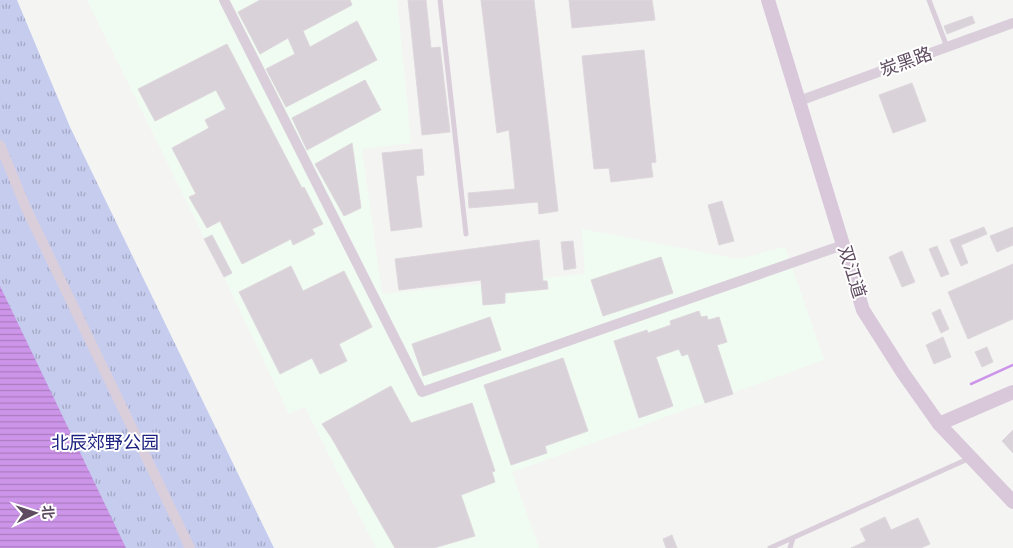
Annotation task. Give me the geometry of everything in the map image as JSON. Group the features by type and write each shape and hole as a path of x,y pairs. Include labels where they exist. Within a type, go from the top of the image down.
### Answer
{"main road":[{"name":"双江道","path":"768,0 863,310 903,373 939,424 1013,502"},
{"path":"939,424 1013,392"}],"street":[{"path":"224,0 422,392 844,245"},
{"name":"炭黑路","path":"799,101 1013,24"},
{"path":"0,145 26,208 190,548"}],"lane":[{"path":"440,0 466,234"},
{"path":"929,0 947,47"},
{"path":"770,548 970,458"},
{"path":"790,548 793,538"}],"shaded area":[{"path":"87,0 397,0 411,143 362,149 382,294 585,274 582,229 739,259 785,247 824,360 512,472 539,548 376,548 305,407 289,414 224,277"},
{"path":"0,286 126,548 0,548"}],"green space":[{"name":"北辰郊野公园","path":"0,0 17,0 70,127 274,548 0,548"}],"building":[{"path":"260,0 350,0 352,5 303,31 310,47 357,21 377,60 286,107 266,69 295,54 288,38 260,54 238,12"},
{"path":"408,0 426,0 431,48 440,47 450,132 422,135"},
{"path":"481,0 534,0 558,211 539,214 538,202 469,208 468,193 515,189 509,130 497,133"},
{"path":"569,0 652,0 655,20 572,28"},
{"path":"972,16 975,23 947,34 944,26"},
{"path":"227,44 302,188 304,187 323,224 312,229 315,234 293,245 291,239 242,264 220,221 207,228 189,197 196,194 172,148 209,128 205,120 226,109 216,90 155,121 138,89"},
{"path":"644,50 656,162 651,163 653,177 611,182 609,168 594,169 582,56"},
{"path":"365,80 381,110 307,150 292,118"},
{"path":"912,83 926,121 893,133 879,95"},
{"path":"352,143 361,208 344,216 315,164"},
{"path":"422,149 424,175 416,176 422,227 391,231 382,153"},
{"path":"722,201 734,241 719,245 708,205"},
{"path":"984,227 987,234 961,245 968,263 961,266 950,240"},
{"path":"1013,227 1013,245 997,252 990,236"},
{"path":"212,235 232,273 224,277 204,239"},
{"path":"539,240 543,281 547,281 548,289 505,293 505,303 483,305 481,280 399,290 395,259"},
{"path":"573,241 576,268 564,270 561,242"},
{"path":"937,246 949,274 941,277 929,249"},
{"path":"902,251 915,282 902,287 889,257"},
{"path":"661,257 673,293 603,316 591,280"},
{"path":"1013,264 1013,319 968,339 948,292"},
{"path":"291,266 303,291 344,271 372,327 339,344 347,361 320,374 312,358 280,374 239,292"},
{"path":"940,309 949,329 941,333 932,313"},
{"path":"699,311 701,317 707,316 708,320 719,317 727,342 717,345 733,394 705,403 688,354 682,356 679,349 656,357 673,406 639,418 614,341 647,330 648,333 671,325 670,321"},
{"path":"490,317 501,350 423,376 412,344"},
{"path":"943,337 951,357 934,364 926,345"},
{"path":"987,347 993,362 982,367 975,352"},
{"path":"563,358 588,431 545,446 547,453 511,465 484,385"},
{"path":"391,386 411,423 472,403 495,471 492,472 495,482 461,495 475,536 434,548 395,548 322,424"},
{"path":"1013,430 1013,453 1002,441"},
{"path":"885,517 891,530 918,518 930,544 921,548 851,548 866,541 860,529"},
{"path":"672,535 677,548 666,548 663,539"}],"waterway":[{"path":"971,384 1013,365"}]}
